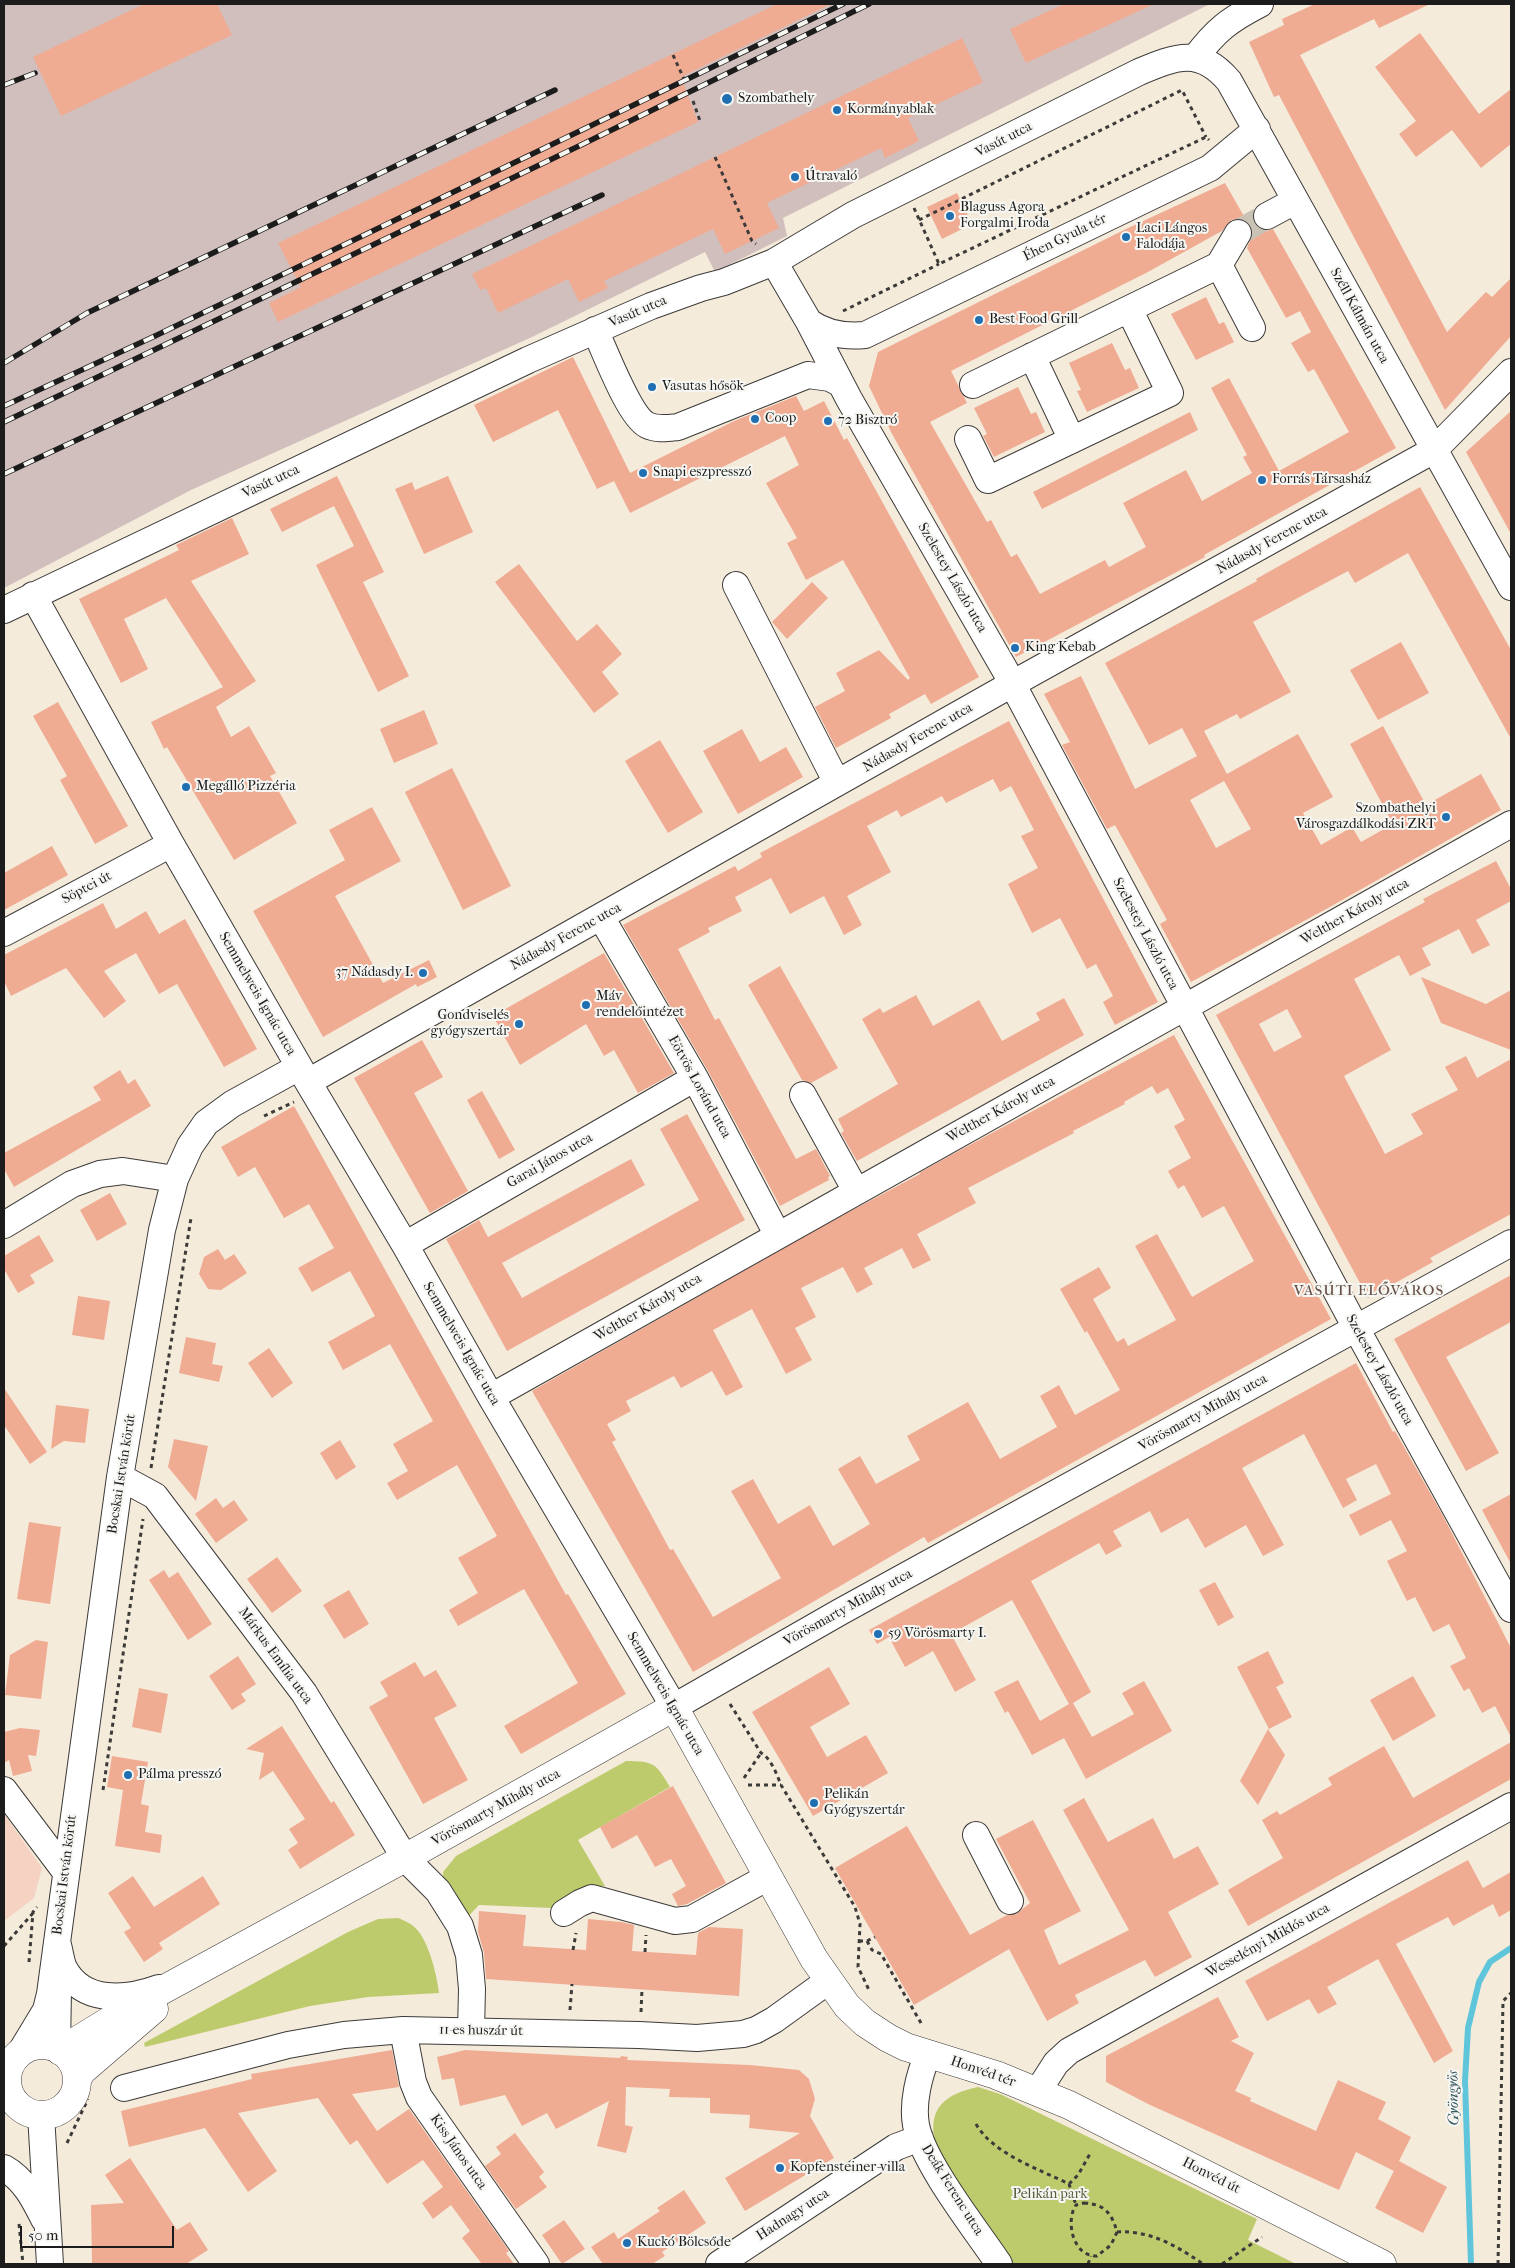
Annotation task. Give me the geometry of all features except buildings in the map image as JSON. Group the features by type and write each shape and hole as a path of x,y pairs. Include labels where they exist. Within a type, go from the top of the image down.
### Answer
{"main road":[{"name":"Vörösmarty Mihály utca","path":"188,1978 674,1707"},
{"name":"Semmelweis Ignác utca","path":"674,1707 828,1981 847,2006 865,2023 906,2047 928,2054"},
{"path":"59,2050 135,2005 188,1978"},
{"path":"84,2086 82,2071 188,1978"},
{"path":"45,2045 59,2050 68,2058 84,2086 75,2091 68,2104 57,2112 24,2117 10,2095 5,2078 14,2058 20,2053 33,2046 45,2045"},
{"name":"Honvéd tér","path":"928,2054 996,2075 1038,2091"},
{"name":"Honvéd út","path":"1038,2091 1104,2122 1382,2264"}],"street":[{"path":"1195,58 1212,36 1223,26 1260,4"},
{"name":"Vasút utca","path":"4,610 528,360 668,299 724,282 774,262 834,226 905,189 1139,72 1176,58 1195,58"},
{"name":"Széll Kálmán utca","path":"1195,58 1208,62 1220,70 1229,81 1511,587"},
{"name":"Éhen Gyula tér","path":"809,322 828,332 845,335 865,335 1210,168 1257,129"},
{"path":"1266,216 1295,201"},
{"path":"973,385 1219,265 1238,232"},
{"name":"Szelestey László utca","path":"774,262 809,322 841,384 1012,684 1356,1328 1511,1609"},
{"path":"1219,265 1252,328"},
{"path":"968,439 988,480 1170,393 1129,309"},
{"path":"595,330 633,413 646,425 660,429 678,427 808,374 830,378 841,384 849,359 865,335"},
{"path":"1032,356 1072,440"},
{"name":"Nádasdy Ferenc utca","path":"307,1081 1012,684 1434,450 1511,372"},
{"path":"736,585 837,783"},
{"name":"Semmelweis Ignác utca","path":"33,595 170,844 307,1081 405,1245 491,1397 674,1707"},
{"name":"Welther Károly utca","path":"491,1397 777,1234 1185,1008 1511,824"},
{"name":"Söptei út","path":"4,933 170,844"},
{"name":"Eötvös Loránd utca","path":"601,917 695,1078 777,1234"},
{"name":"Garai János utca","path":"405,1245 695,1078"},
{"name":"Bocskai István körút","path":"20,2053 46,2010 57,1942 65,1871 120,1476 162,1230 175,1179 190,1146 206,1123 232,1104 307,1081"},
{"path":"803,1095 856,1190"},
{"path":"4,1225 72,1184 100,1174 123,1171 175,1179"},
{"name":"Vörösmarty Mihály utca","path":"674,1707 840,1612 1511,1243"},
{"name":"Márkus Emília utca","path":"120,1476 154,1496 304,1693 405,1858 438,1891 460,1926 469,1954 472,1989 471,2031"},
{"path":"4,1790 65,1871"},
{"name":"Wesselényi Miklós utca","path":"1038,2091 1056,2063 1069,2051 1511,1806"},
{"path":"976,1836 1010,1901"},
{"path":"564,1913 592,1898 676,1921 684,1921 692,1919 768,1877"},
{"path":"57,1942 64,1968 75,1983 93,1994 114,1998 153,1990 188,1978"},
{"name":"Bocskai István körút","path":"57,1942 59,2050"},
{"name":"11-es huszár út","path":"124,2088 288,2045 344,2035 403,2030 697,2038 727,2036 756,2030 774,2020 828,1981"},
{"name":"Kiss János utca","path":"403,2030 413,2082 419,2097 536,2264"},
{"name":"Deák Ferenc utca","path":"928,2054 921,2076 916,2109 920,2138 940,2177 999,2264"},
{"path":"24,2117 47,2224 50,2264"},
{"name":"Hadnagy utca","path":"719,2264 896,2147 920,2138"},
{"path":"4,2168 14,2173 31,2193 47,2224"}],"path":[{"path":"673,55 684,79"},
{"path":"919,220 1182,90 1206,137 1226,156"},
{"path":"692,101 700,121"},
{"path":"839,313 1206,137"},
{"path":"715,157 752,241"},
{"path":"905,189 939,264"},
{"path":"258,1118 291,1102 304,1103 307,1081"},
{"path":"103,1794 147,1491 191,1217"},
{"path":"730,1704 761,1753 765,1755 778,1775 781,1785 855,1906 860,1924 858,1968 868,1990"},
{"path":"744,1778 761,1753"},
{"path":"748,1785 781,1785"},
{"path":"4,1946 33,1912"},
{"path":"859,1941 867,1942 875,1937"},
{"path":"867,1942 872,1950 881,1954 921,2023"},
{"path":"1498,2264 1503,2001 1511,1992"},
{"path":"66,2149 84,2086"},
{"path":"976,2124 986,2138 997,2148 1069,2184 1076,2205 1070,2218 1070,2226 1080,2247 1091,2256 1097,2256 1105,2250 1115,2238 1117,2232 1110,2214 1104,2208 1092,2203 1076,2205"},
{"path":"1069,2184 1078,2175 1091,2152"},
{"path":"1117,2232 1132,2231 1163,2240 1203,2264"},
{"path":"1222,2264 1262,2238"},
{"path":"1088,2264 1091,2256"}],"shaded area":[{"path":"4,4 1210,4 783,218 787,236 715,272 705,252 532,337 191,490 4,588"},
{"path":"4,1814 42,1868 34,1898 4,1921"}],"green space":[{"path":"626,1761 654,1765 670,1787 578,1840 605,1886 581,1888 552,1908 479,1905 462,1923 444,1889 443,1872 456,1856"},
{"path":"398,1918 412,1925 423,1938 434,1966 439,1993 368,1997 310,2006 145,2047 144,2043 348,1932 378,1919"},
{"name":"Pelikán park","path":"978,2087 1000,2094 1257,2219 1248,2240 1296,2264 1013,2264 945,2163 935,2141 934,2119 942,2104 958,2093"}],"waterway":[{"name":"Gyöngyös","path":"1471,2264 1465,2081 1468,2028 1479,1982 1490,1962 1511,1948"}],"tunnel":[{"path":"1238,233 1267,216"}],"railway":[{"path":"4,406 155,336 843,4"},
{"path":"4,422 581,145 869,4"},
{"path":"4,85 35,73"},
{"path":"4,363 87,313 555,90"},
{"path":"4,474 602,195"}],"place":[{"name":"Szombathely","path":"727,99"},
{"name":"Kormányablak","path":"837,110"},
{"name":"Útravaló","path":"795,177"},
{"name":"Blaguss Agora Forgalmi Iroda","path":"950,216"},
{"name":"Laci Lángos Falodája","path":"1126,237"},
{"name":"Best Food Grill","path":"979,320"},
{"name":"Vasutas hősök","path":"652,387"},
{"name":"Coop","path":"755,419"},
{"name":"72 Bisztró","path":"828,421"},
{"name":"Snapi eszpresszó","path":"643,473"},
{"name":"Forrás Társasház","path":"1262,480"},
{"name":"King Kebab","path":"1015,648"},
{"name":"Megálló Pizzéria","path":"186,787"},
{"name":"Szombathelyi Városgazdálkodási ZRT","path":"1446,817"},
{"name":"37 Nádasdy I.","path":"423,973"},
{"name":"Máv rendelőintézet","path":"586,1005"},
{"name":"Gondviselés gyógyszertár","path":"519,1024"},
{"name":"59 Vörösmarty I.","path":"878,1634"},
{"name":"Pálma presszó","path":"128,1775"},
{"name":"Pelikán Gyógyszertár","path":"814,1803"},
{"name":"Kopfensteiner-villa","path":"780,2168"},
{"name":"Kuckó Bölcsőde","path":"627,2243"}],"district":[{"name":"VASÚTI ELŐVÁROS","path":"1369,1291"}]}
